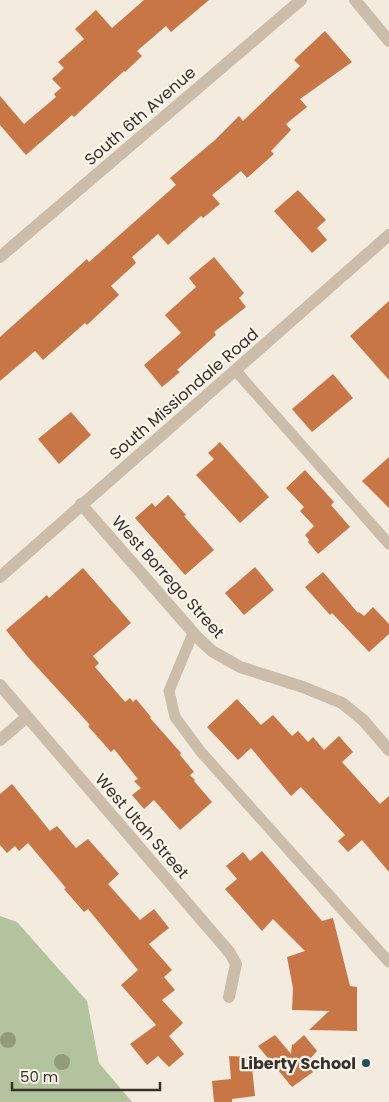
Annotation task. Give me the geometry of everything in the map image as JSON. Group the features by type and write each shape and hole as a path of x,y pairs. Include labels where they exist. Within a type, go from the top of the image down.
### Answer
{"street":[{"name":"South 6th Avenue","path":"0,257 301,0"},
{"path":"355,0 389,41"},
{"name":"South Missiondale Road","path":"0,577 389,235"},
{"name":"West Borrego Street","path":"81,504 193,633 212,651 240,667 303,687 342,703 363,720 389,750"},
{"name":"West Utah Street","path":"0,685 230,953 236,964 229,997"},
{"path":"0,740 27,717"}],"lane":[{"path":"235,370 389,544"},
{"path":"193,633 169,691 175,716 201,752 389,962"}],"green space":[{"path":"0,916 17,922 87,1001 99,1063 132,1102 0,1102"}],"building":[{"path":"144,0 209,0 171,32 166,26 137,51 142,56 125,72 74,117 72,115 26,155 0,125 0,96 24,124 56,97 54,94 61,88 52,79 64,68 58,62 84,39 75,29 96,10 112,28"},
{"path":"325,31 352,62 300,99 307,107 286,124 291,130 271,151 274,154 247,178 241,171 212,195 220,204 203,218 201,216 168,245 158,234 132,257 136,263 111,286 119,295 87,325 85,323 43,360 35,351 0,381 0,337 87,259 89,262 176,185 170,178 215,140 239,116 243,121 300,66 294,60"},
{"path":"298,190 326,220 317,228 327,240 312,253 274,211"},
{"path":"214,257 244,293 239,298 246,307 214,332 216,335 177,370 180,372 162,387 144,365 181,333 165,315 196,287 189,278"},
{"path":"389,301 389,380 350,336"},
{"path":"333,374 353,398 312,432 292,409"},
{"path":"71,412 91,435 59,464 38,439"},
{"path":"220,442 269,497 240,523 196,475 214,459 208,453"},
{"path":"389,457 389,508 362,481"},
{"path":"305,470 334,502 331,505 350,527 318,554 305,535 314,526 300,511 304,507 286,488"},
{"path":"168,495 214,550 185,575 135,518 152,503 155,507"},
{"path":"255,567 274,590 244,615 225,593"},
{"path":"83,568 131,623 93,656 99,663 95,667 125,702 130,698 133,702 136,699 181,753 180,755 194,772 190,775 212,802 180,830 154,800 144,809 132,795 141,788 134,781 138,779 114,749 111,752 88,726 90,725 6,630 47,595 49,598"},
{"path":"323,572 358,613 364,616 373,607 389,624 389,634 369,652 332,613 330,615 305,587"},
{"path":"237,699 261,725 273,715 292,736 298,731 308,742 313,737 324,750 339,736 353,752 342,762 380,804 389,796 389,872 362,840 348,852 338,841 345,835 301,787 291,796 251,748 238,760 207,727"},
{"path":"12,784 50,831 57,826 76,848 88,839 119,874 108,884 140,920 154,909 169,928 149,944 172,970 164,977 175,990 162,1000 183,1023 169,1036 184,1054 169,1067 158,1056 147,1065 130,1044 156,1025 121,985 138,970 88,909 84,912 64,889 66,888 28,843 19,851 15,846 7,853 0,845 0,794"},
{"path":"262,851 322,921 333,918 350,986 357,987 357,1031 309,1030 329,1011 292,1010 293,988 287,957 305,951 273,919 262,931 225,889 237,879 226,866 243,852 250,861"},
{"path":"275,1035 291,1054 292,1044 304,1035 317,1051 306,1063 313,1072 292,1087 258,1046"},
{"path":"229,1056 251,1057 255,1096 232,1099 232,1102 214,1102 212,1081 231,1079"}],"place":[{"name":"Liberty School","path":"366,1063"}]}
